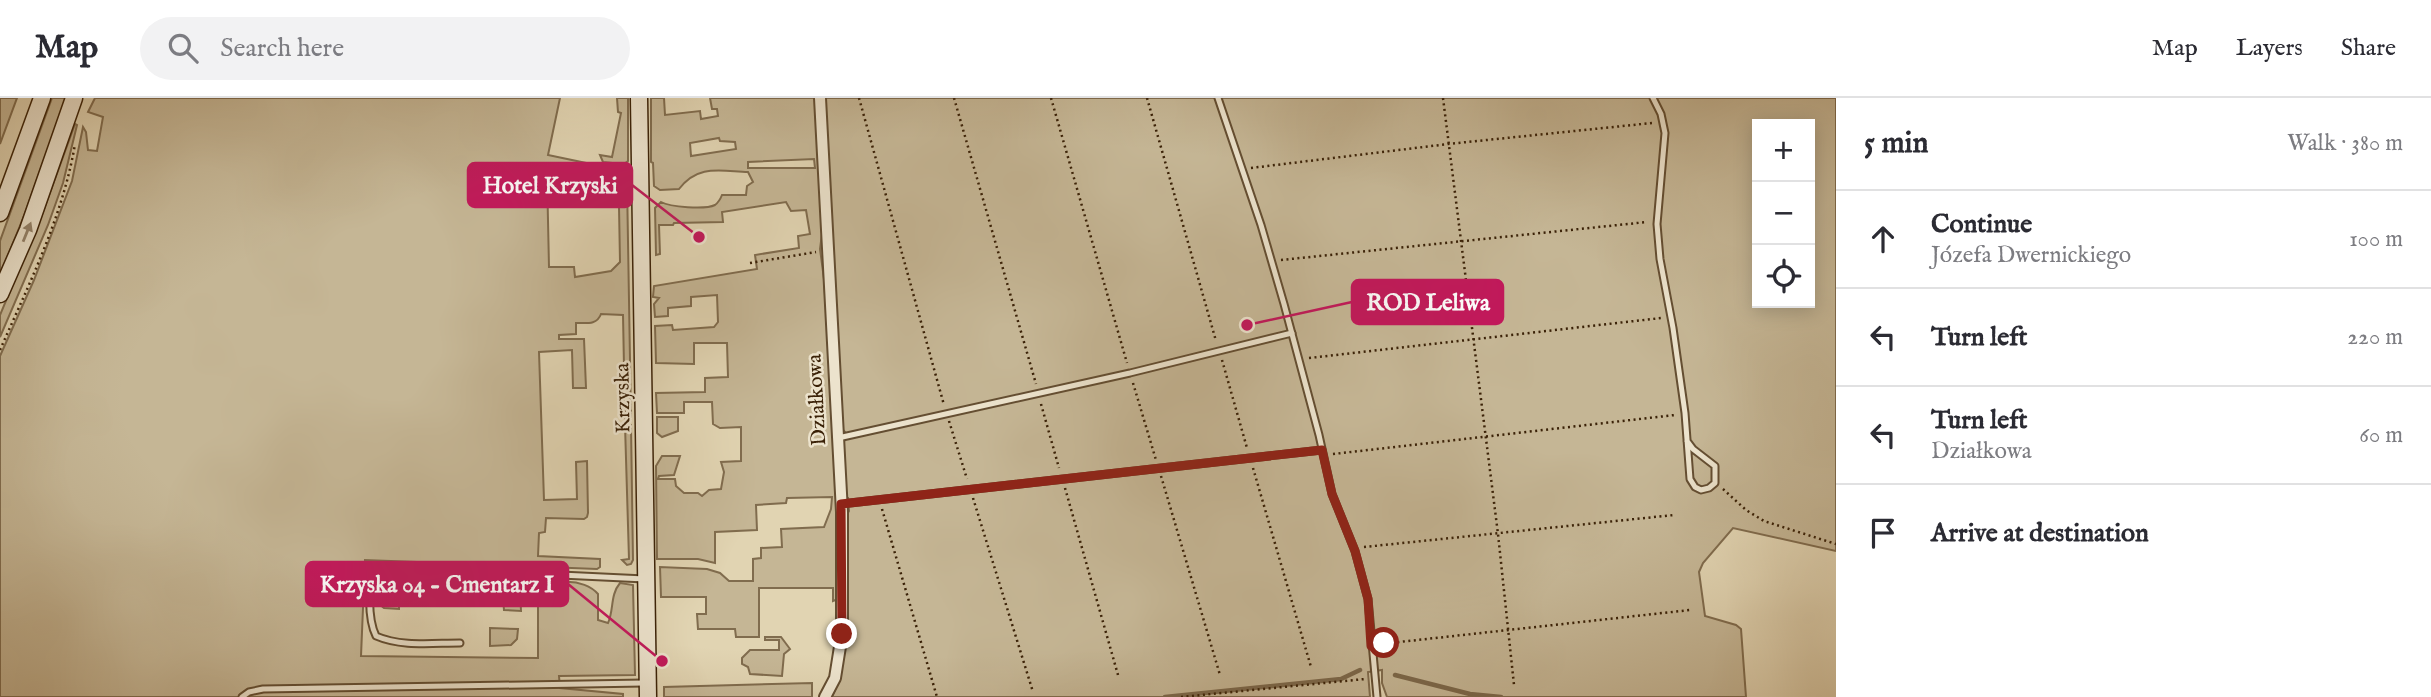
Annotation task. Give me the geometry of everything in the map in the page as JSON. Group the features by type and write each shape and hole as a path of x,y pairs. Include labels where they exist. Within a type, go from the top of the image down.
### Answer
{"street":[{"path":"0,213 42,98"},
{"path":"0,294 28,230 74,98"},
{"name":"Krzyska","path":"639,98 648,690"},
{"name":"Działkowa","path":"820,98 841,504 842,634 835,678 825,697"}],"lane":[{"path":"1218,98 1292,334 1332,494 1355,551 1368,599 1377,697"},
{"path":"1653,98 1665,133 1658,220 1660,258 1685,413 1687,441 1690,479 1695,487 1701,490 1709,488 1715,482 1715,466 1687,441"},
{"path":"838,438 1292,334"},
{"path":"841,504 1323,453"},
{"path":"460,643 401,642 376,636 371,627 370,602 373,576 377,571 396,567 645,579"},
{"path":"242,697 249,692 268,689 648,690"},
{"path":"268,689 268,697"}],"path":[{"path":"859,98 947,414 1033,692"},
{"path":"1051,98 1220,675"},
{"path":"1147,98 1311,667"},
{"path":"1443,98 1498,534 1514,685"},
{"path":"1241,170 1448,144 1662,122"},
{"path":"0,350 60,202 76,141"},
{"path":"1272,265 1279,260 1658,220"},
{"path":"750,263 827,250"},
{"path":"1299,361 1473,338 1671,317"},
{"path":"1323,453 1685,413"},
{"path":"1715,482 1746,510 1764,521 1836,544"},
{"path":"879,500 937,697"},
{"path":"1355,551 1359,548 1674,515"},
{"path":"1371,646 1690,610"},
{"path":"1181,697 1375,678"}],"shaded area":[{"path":"0,98 17,98 0,144"},
{"path":"52,98 66,98 0,275 0,241"},
{"path":"95,98 560,98 548,155 586,163 577,174 547,174 549,267 574,267 575,277 611,271 620,262 619,207 603,206 603,200 609,187 627,182 631,419 625,419 623,315 601,314 594,322 576,323 576,334 559,335 559,339 584,339 586,388 573,388 572,350 539,352 544,500 577,499 576,462 587,461 588,513 584,519 546,518 545,532 539,533 538,556 600,559 600,567 365,560 361,656 538,658 538,595 543,589 567,582 592,589 598,594 598,620 608,623 613,598 620,583 633,585 635,675 559,676 560,688 623,694 623,697 0,697 0,356 34,280 72,181 83,127 88,150 97,151 103,117 88,112"},
{"path":"617,98 628,98 628,161 621,166 603,162 600,155 612,157 621,113 618,112"},
{"path":"651,98 664,98 665,115 700,111 701,119 718,116 717,109 712,109 710,98 816,98 822,234 820,249 838,498 838,599 833,601 833,588 759,588 759,637 736,637 735,629 698,629 697,614 706,614 706,597 661,597 660,567 707,569 720,573 729,581 753,581 753,559 761,558 761,548 782,547 781,529 824,527 831,509 832,497 787,498 786,503 756,505 757,530 715,532 715,563 698,559 657,559 656,466 662,456 680,456 674,475 659,476 658,479 675,479 676,486 684,493 698,493 702,496 709,490 721,489 724,472 721,462 741,461 741,427 720,428 713,424 712,402 684,402 684,413 657,413 656,393 705,392 705,378 728,377 727,343 694,343 694,364 656,363 655,326 672,325 673,330 714,327 718,322 717,295 691,297 691,306 668,308 668,316 655,317 654,304 659,298 653,297 654,286 757,269 755,255 799,248 798,236 810,234 806,210 791,211 786,202 722,212 723,222 659,225 660,254 656,255 655,208 661,202 688,207 710,207 718,203 722,195 746,195 747,186 753,182 748,172 719,170 702,172 686,181 679,189 660,190 654,186 651,162","holes":["719,138 720,141 735,142 736,149 691,156 690,143","814,159 815,168 748,168 748,162"]},
{"path":"824,98 1836,98 1836,551 1733,528 1703,563 1699,572 1705,616 1741,629 1746,697 1387,697 1382,683 1382,670 1368,672 1370,697 832,697 839,678 847,633 846,516 849,511 848,498 845,497 845,432 842,429"},
{"path":"75,124 77,125 63,183 0,337 0,315 43,212"},
{"path":"657,417 678,417 678,431 662,437 657,433"},
{"path":"625,425 631,425 633,560 627,565 622,560 629,559"},
{"path":"399,573 424,577 424,597 399,595 399,609 384,608 379,604 379,579"},
{"path":"454,578 509,580 520,591 521,611 504,610 503,598 453,597"},
{"path":"490,628 518,629 517,639 511,645 490,646"},
{"path":"765,637 781,637 790,649 784,654 782,676 750,674 748,667 742,664 742,658 750,650 779,650 779,640 765,640"},
{"path":"812,683 812,697 664,697 664,687"}],"waterway":[{"path":"1165,697 1341,679 1360,670"},
{"path":"1395,675 1470,694 1501,697"}],"place":[{"name":"Hotel Krzyski","path":"699,237"},
{"name":"ROD Leliwa","path":"1247,325"},
{"name":"Krzyska 04 - Cmentarz I","path":"662,661"}],"route":[{"path":"842,634 841,504 1322,450 1332,494 1355,551 1368,599 1371,646 1384,643"}]}
